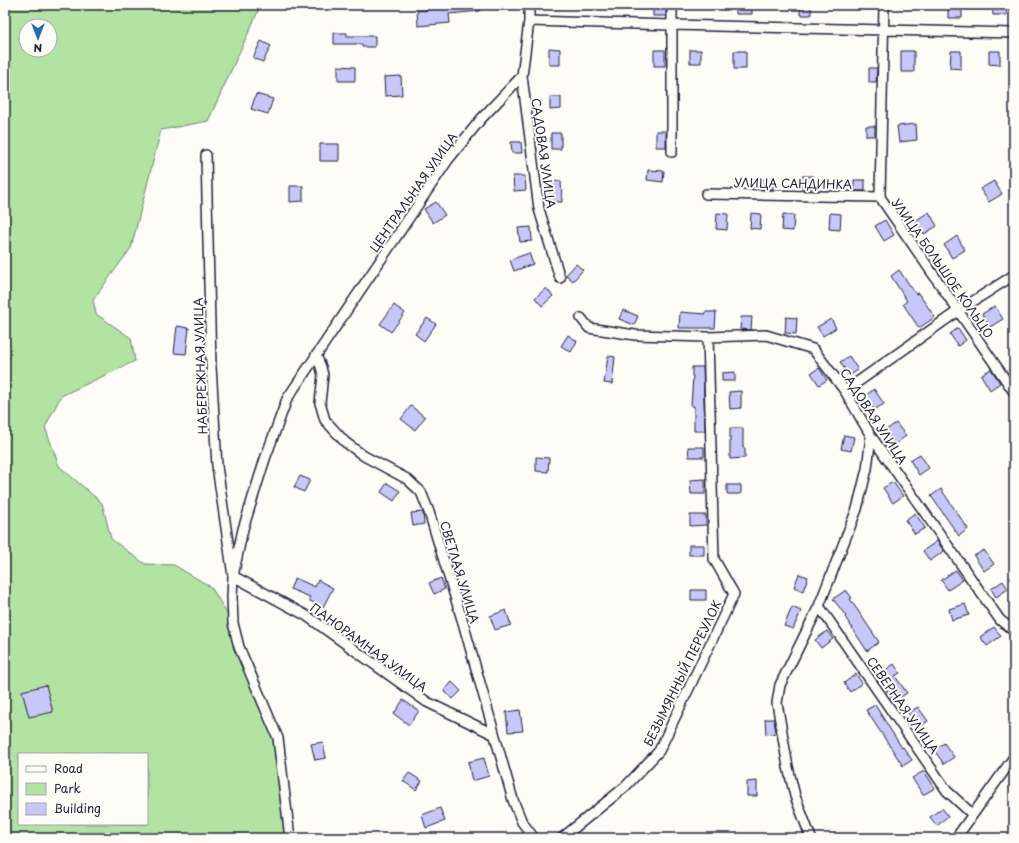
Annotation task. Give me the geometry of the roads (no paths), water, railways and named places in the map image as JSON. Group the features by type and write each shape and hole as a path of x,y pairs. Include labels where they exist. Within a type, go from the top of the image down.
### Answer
{"street":[{"path":"522,76 529,20 529,5"},
{"path":"672,5 672,152"},
{"name":"УЛИЦА БОЛЬШОЕ КОЛЬЦО","path":"884,5 880,197 1014,392"},
{"path":"529,20 1014,33"},
{"name":"САДОВАЯ УЛИЦА","path":"522,76 539,210 560,278"},
{"name":"ЦЕНТРАЛЬНАЯ УЛИЦА","path":"290,838 278,738 239,647 233,623 233,576 243,529 265,459 287,399 448,160 481,119 522,76"},
{"name":"НАБЕРЕЖНАЯ УЛИЦА","path":"206,155 211,366 216,458 233,576"},
{"name":"УЛИЦА САНДИНКА","path":"706,194 880,197"},
{"path":"845,391 958,311 1014,275"},
{"name":"САДОВАЯ УЛИЦА","path":"581,318 589,328 635,335 708,337 766,336 813,349 845,391 871,436 1000,620 1014,632"},
{"name":"БЕЗЫМЯННЫЙ ПЕРЕУЛОК","path":"562,838 625,786 659,751 734,594 714,559 708,337"},
{"name":"СВЕТЛАЯ УЛИЦА","path":"316,355 323,375 320,403 325,420 345,442 364,456 407,479 421,492 429,512 464,626 493,734 513,800 522,822 534,838"},
{"path":"811,838 795,796 776,703 780,685 819,606 857,509 867,468 871,436"},
{"name":"ПАНОРАМНАЯ УЛИЦА","path":"233,576 307,616 427,702 493,734"},
{"name":"СЕВЕРНАЯ УЛИЦА","path":"819,606 947,791 972,814"},
{"path":"956,838 1014,757"}]}
